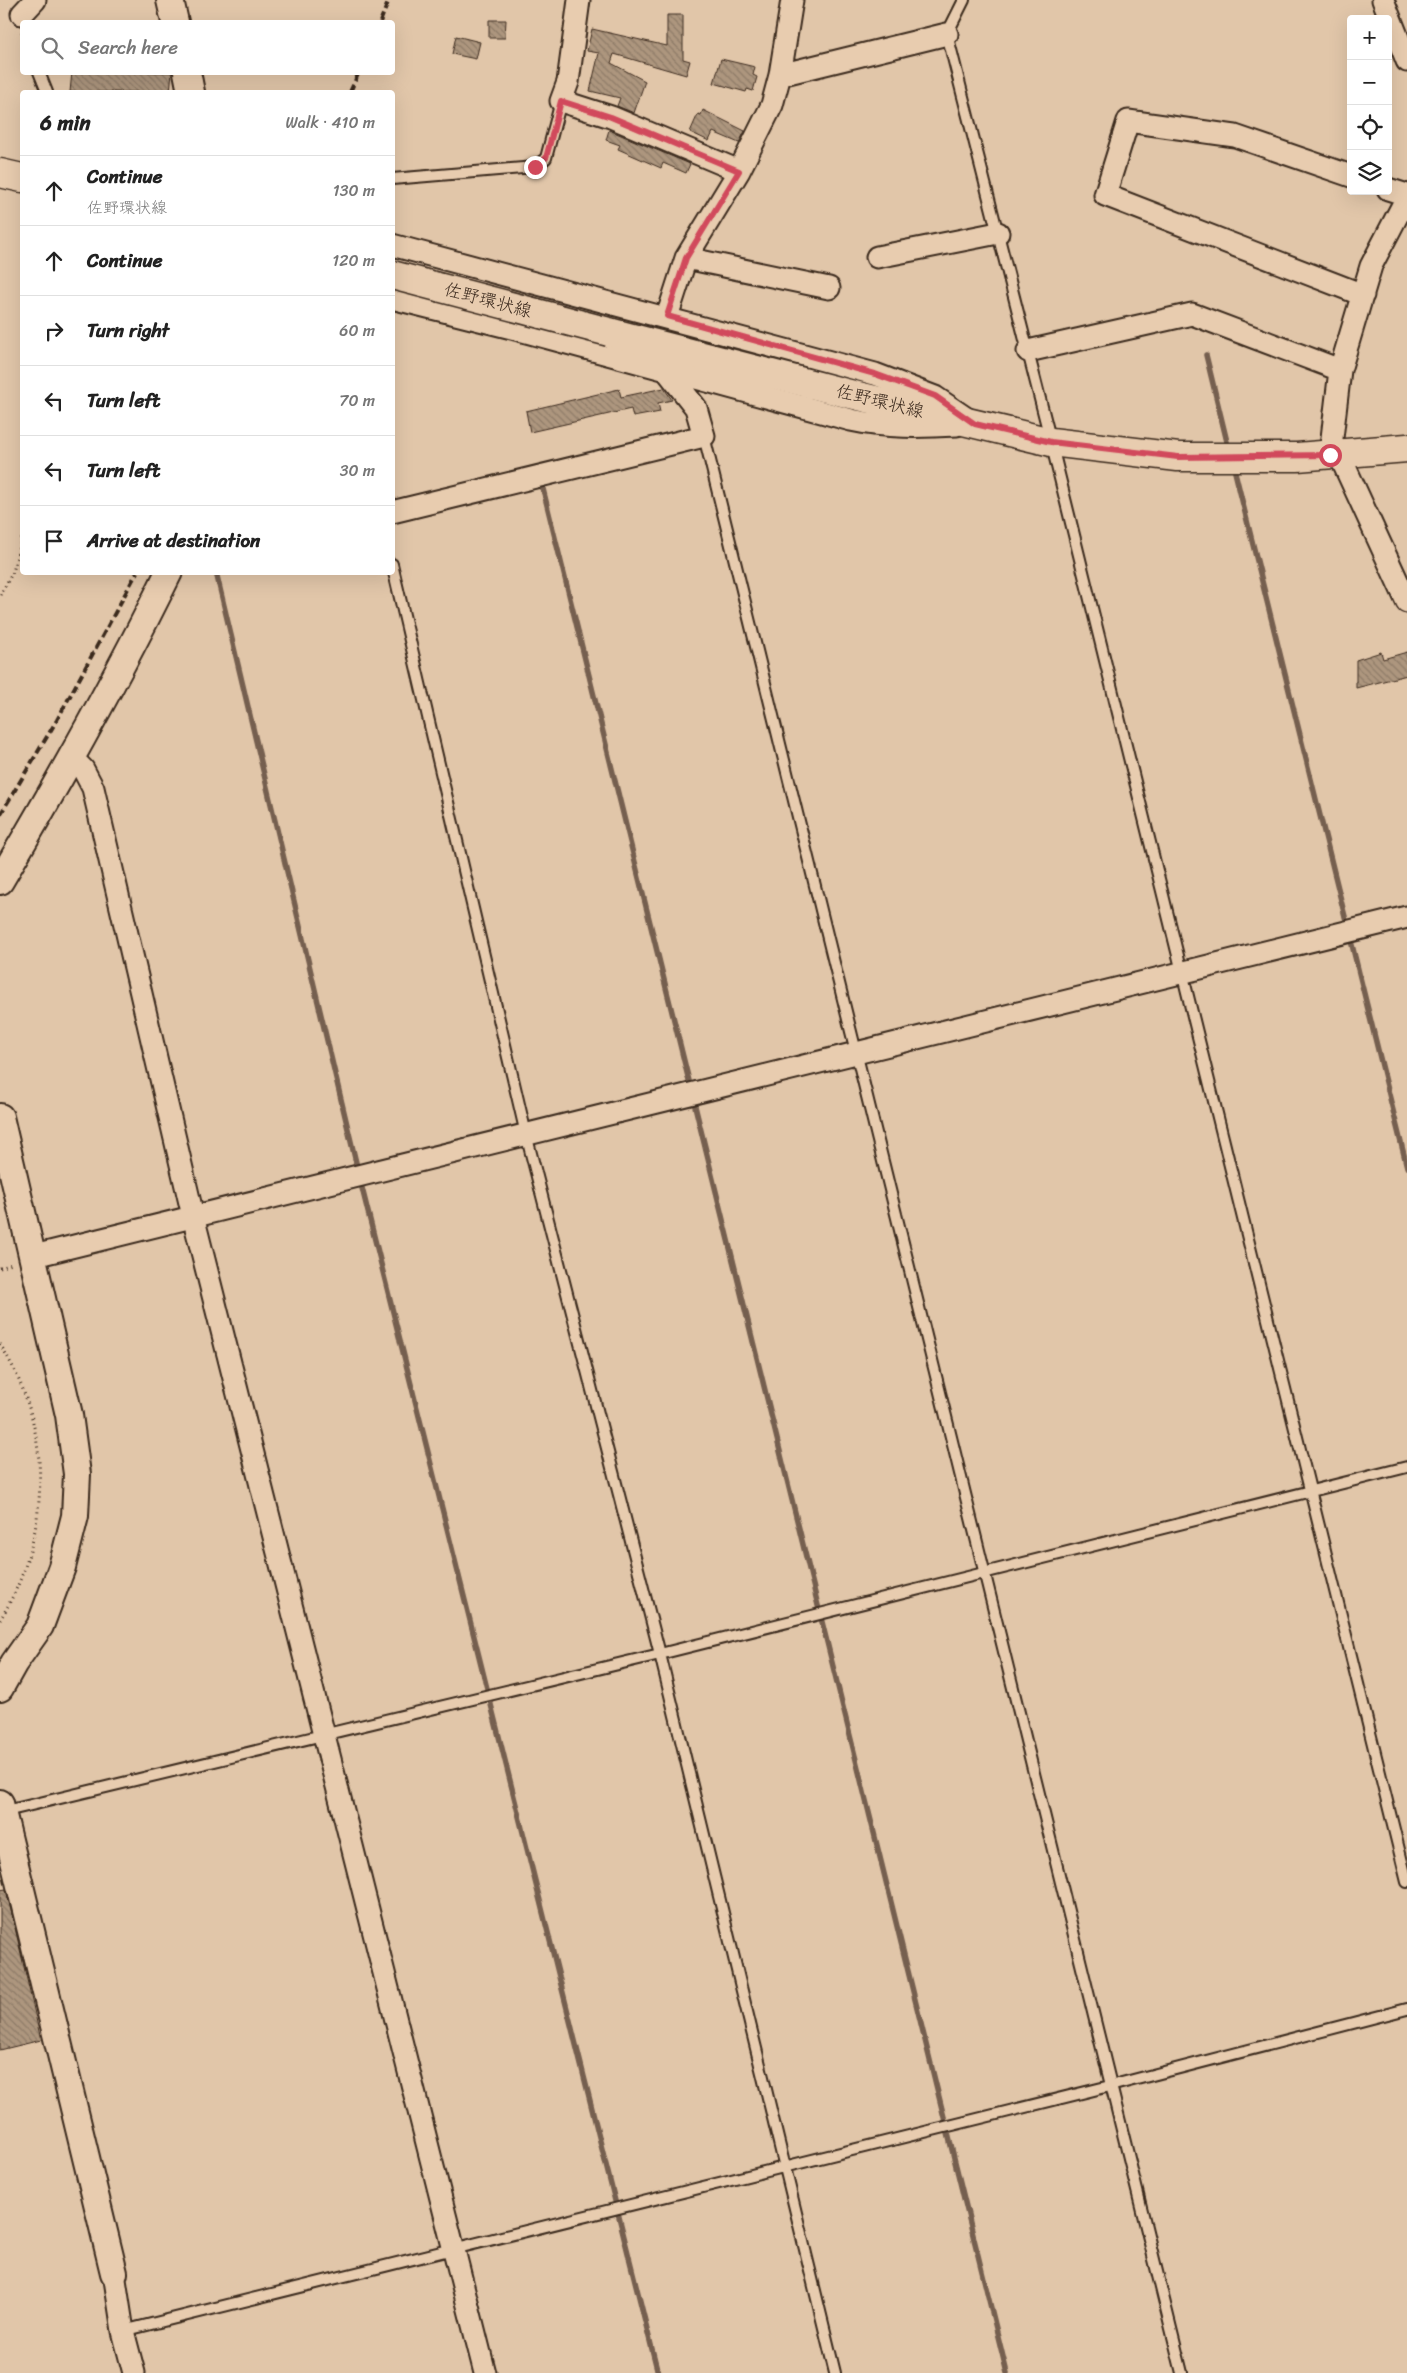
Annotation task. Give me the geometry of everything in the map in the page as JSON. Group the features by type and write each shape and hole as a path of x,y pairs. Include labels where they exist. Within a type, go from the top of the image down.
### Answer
{"main road":[{"path":"0,172 20,177"},
{"name":"佐野環状線","path":"395,276 609,332 1051,442 1178,457 1334,454 1407,448"}],"street":[{"path":"170,0 175,20"},
{"path":"579,0 568,82 561,101 611,117 739,171"},
{"path":"666,320 686,258 739,171 772,105 780,75 792,0"},
{"path":"1383,0 1407,61"},
{"path":"780,75 948,34"},
{"path":"188,75 191,90"},
{"path":"1347,175 1235,136 1128,121 1105,195 1363,295"},
{"path":"1392,190 1407,196 1372,266 1340,370 1334,454 1407,602"},
{"path":"877,257 998,233"},
{"path":"395,246 524,291 666,320 875,374 935,396 975,424"},
{"path":"686,258 829,288"},
{"path":"395,299 665,365 875,426 917,428 975,424"},
{"path":"1028,351 1192,314 1340,370"},
{"path":"395,511 704,436 696,408 665,365"},
{"path":"0,881 73,759 124,664 168,575"},
{"path":"73,759 83,769 93,788 193,1216 485,2373"},
{"path":"34,1256 526,1134 855,1055 1407,917"},
{"path":"0,1117 70,1416 77,1474 74,1516 62,1567 40,1626 14,1663 0,1688"},
{"path":"1,1808 114,2273 123,2331 134,2373"}],"lane":[{"path":"964,0 948,34 1051,442 1407,1882"},
{"path":"40,75 46,90"},
{"path":"395,179 535,167 546,158 561,101"},
{"path":"512,328 524,291"},
{"path":"704,436 855,1055 1182,2373"},
{"path":"395,575 526,1134 660,1654 783,2166 835,2373"},
{"path":"1,1808 660,1654 1407,1467"},
{"path":"123,2331 1110,2086 1407,2009"}],"path":[{"path":"0,595 13,572 20,546"},
{"path":"0,1344 13,1364 25,1394 36,1433 39,1504 33,1542 25,1572 0,1620"}],"building":[{"path":"667,15 683,15 683,59 690,61 686,75 614,54 611,63 645,81 634,113 617,106 620,98 590,91 599,53 587,51 592,29 667,46"},
{"path":"489,20 506,20 505,38 489,38"},
{"path":"456,36 480,42 476,59 452,54"},
{"path":"721,59 755,67 753,75 757,77 753,91 747,89 746,92 714,83"},
{"path":"72,75 172,75 170,90 70,90"},
{"path":"703,110 745,131 739,143 713,132 709,141 690,132 698,114 701,115"},
{"path":"609,130 690,164 686,173 663,163 661,168 618,149 620,145 606,140"},
{"path":"664,388 672,400 658,403 660,412 633,417 631,409 530,432 526,411 619,389 621,397"},
{"path":"1381,652 1383,659 1407,652 1407,675 1356,688 1356,660"},
{"path":"6,1889 41,2040 0,2050 0,1890"}],"waterway":[{"path":"1206,355 1229,450"},
{"path":"1233,464 1407,1167"},
{"path":"543,489 691,1089"},
{"path":"217,575 358,1171"},
{"path":"693,1098 1007,2373"},
{"path":"360,1180 658,2373"}],"railway":[{"path":"381,20 389,0"},
{"path":"351,90 358,75"},
{"path":"0,815 57,720 135,575"}],"route":[{"path":"535,167 546,158 561,101 611,117 739,171 686,258 670,302 667,316 875,374 935,396 975,424 1051,442 1178,457 1297,457 1330,455"}]}
